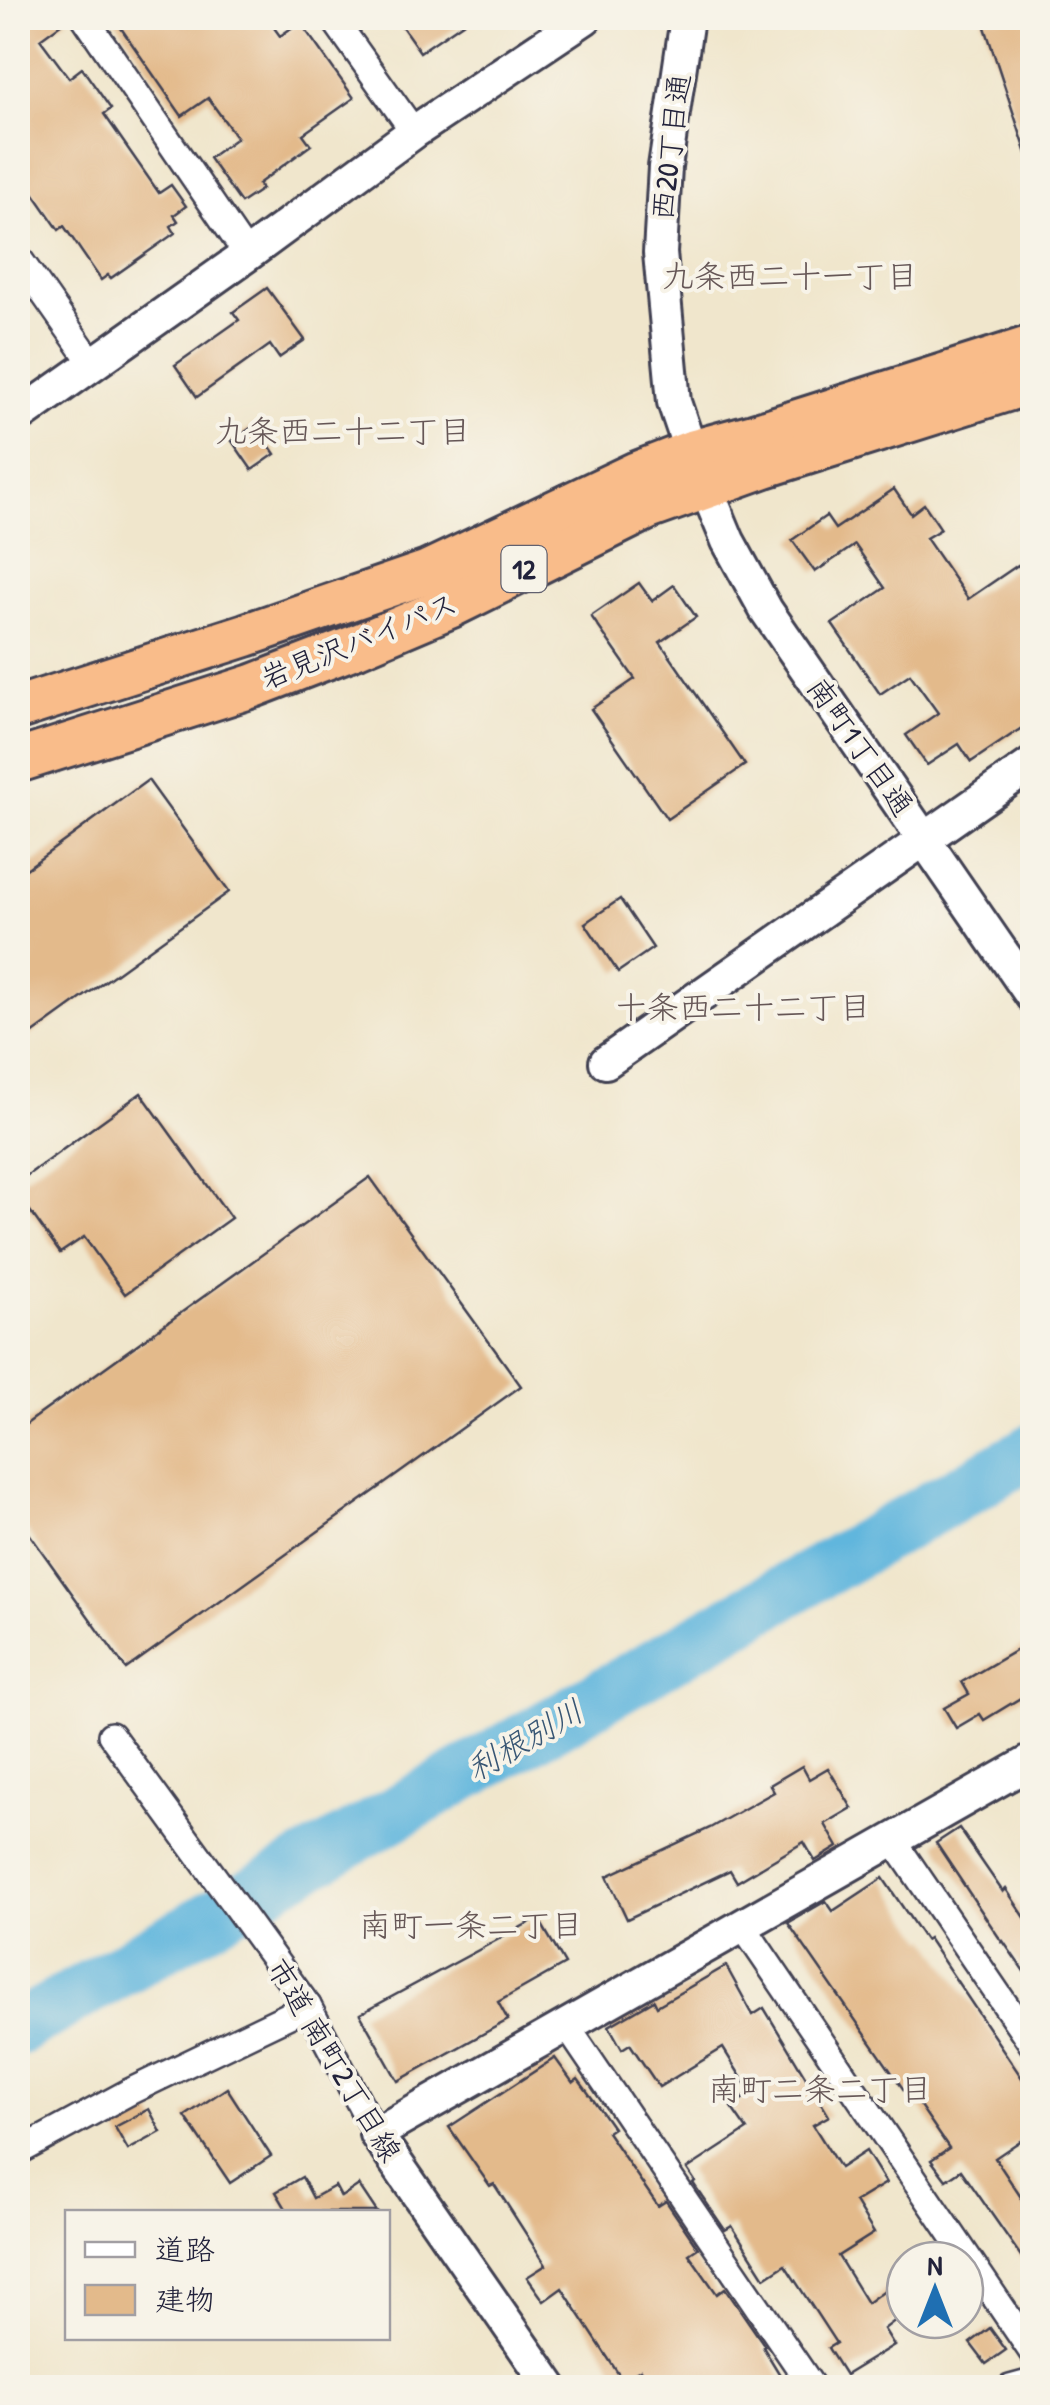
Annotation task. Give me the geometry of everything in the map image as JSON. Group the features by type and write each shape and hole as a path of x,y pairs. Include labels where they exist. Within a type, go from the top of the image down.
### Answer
{"highway":[{"name":"岩見沢バイパス","path":"18,761 253,686 448,607 648,508 754,435 1032,348"},
{"name":"岩見沢バイパス","path":"18,708 246,636 428,572 637,473 765,466 1032,382"}],"street":[{"path":"85,18 247,255"},
{"path":"333,18 414,132"},
{"path":"18,416 580,18"},
{"name":"西20丁目通","path":"687,18 665,167 660,253 674,402 699,470"},
{"path":"18,257 93,364"},
{"name":"南町1丁目通","path":"699,470 728,540 766,610 1032,996"},
{"path":"606,1062 1032,764"},
{"name":"市道 南町2丁目線","path":"111,1736 302,1998 376,2134 552,2388"},
{"path":"376,2134 1032,1761"},
{"path":"893,1840 1032,2044"},
{"path":"742,1925 1032,2352"},
{"path":"18,2152 302,1998"},
{"path":"566,2025 813,2388"},
{"path":"1010,2388 1032,2382"}],"building":[{"path":"18,18 69,18 40,39 69,78 82,68 111,109 104,114 159,193 171,185 186,206 174,215 178,221 171,226 175,233 111,278 108,275 101,280 64,226 59,230 18,171"},
{"path":"114,18 267,18 280,36 300,22 354,98 303,134 311,145 258,184 262,189 241,203 209,158 237,138 208,98 182,116"},
{"path":"396,18 470,18 420,52"},
{"path":"982,18 1032,18 1032,156 1028,157"},
{"path":"267,288 305,340 279,358 270,345 197,397 175,365 239,320 233,312"},
{"path":"255,425 275,454 252,470 232,441"},
{"path":"894,489 911,514 924,504 941,529 926,538 968,599 1018,565 1032,585 1032,721 971,762 959,744 927,765 906,735 938,713 910,674 880,694 832,624 885,588 855,545 815,572 792,540 826,516 835,529"},
{"path":"639,583 652,601 674,585 696,617 660,642 745,765 667,819 591,709 635,679 591,616"},
{"path":"148,780 229,892 18,1044 18,875"},
{"path":"620,899 653,948 618,972 585,923"},
{"path":"141,1093 231,1218 125,1294 84,1237 60,1253 18,1194 18,1182"},
{"path":"370,1177 521,1386 126,1669 18,1518 18,1430"},
{"path":"1032,1641 1032,1691 984,1720 980,1714 956,1728 944,1708 969,1694 962,1682"},
{"path":"802,1766 809,1779 828,1768 852,1808 825,1824 838,1847 815,1861 804,1842 737,1882 730,1870 627,1919 607,1876 710,1828 774,1792 770,1785"},
{"path":"959,1828 1032,1928 1032,1983 936,1843"},
{"path":"883,1878 1032,2093 1032,2133 995,2158 1032,2214 1032,2272 961,2170 946,2180 931,2160 949,2148 788,1923 826,1901 833,1911"},
{"path":"538,1918 565,1964 498,2002 508,2020 398,2081 360,2014"},
{"path":"726,1966 753,2015 764,2008 829,2116 813,2125 840,2168 866,2151 886,2183 855,2202 874,2233 838,2256 867,2303 885,2290 885,2340 894,2345 845,2375 828,2348 836,2343 785,2265 765,2278 732,2226 725,2230 687,2169 747,2130 731,2107 751,2093 723,2048 659,2087 630,2044 622,2049 609,2026 654,2000 657,2006"},
{"path":"555,2058 573,2083 578,2079 613,2128 607,2132 658,2206 666,2201 698,2248 689,2254 717,2294 725,2288 788,2388 652,2388 640,2370 623,2381 562,2288 544,2301 527,2277 546,2265 494,2184 490,2186 449,2127"},
{"path":"227,2088 271,2156 230,2183 185,2116"},
{"path":"149,2109 161,2132 128,2150 115,2127"},
{"path":"302,2177 313,2198 335,2186 341,2197 359,2185 376,2210 287,2210 276,2192"},
{"path":"990,2328 1006,2350 986,2364 970,2343 985,2340 985,2332"}],"waterway":[{"name":"利根別川","path":"18,2028 1032,1451"}],"district":[{"name":"九条西二十一丁目","path":"790,276"},
{"name":"九条西二十二丁目","path":"343,431"},
{"name":"十条西二十二丁目","path":"743,1007"},
{"name":"南町一条二丁目","path":"471,1925"},
{"name":"南町二条二丁目","path":"820,2089"}]}
